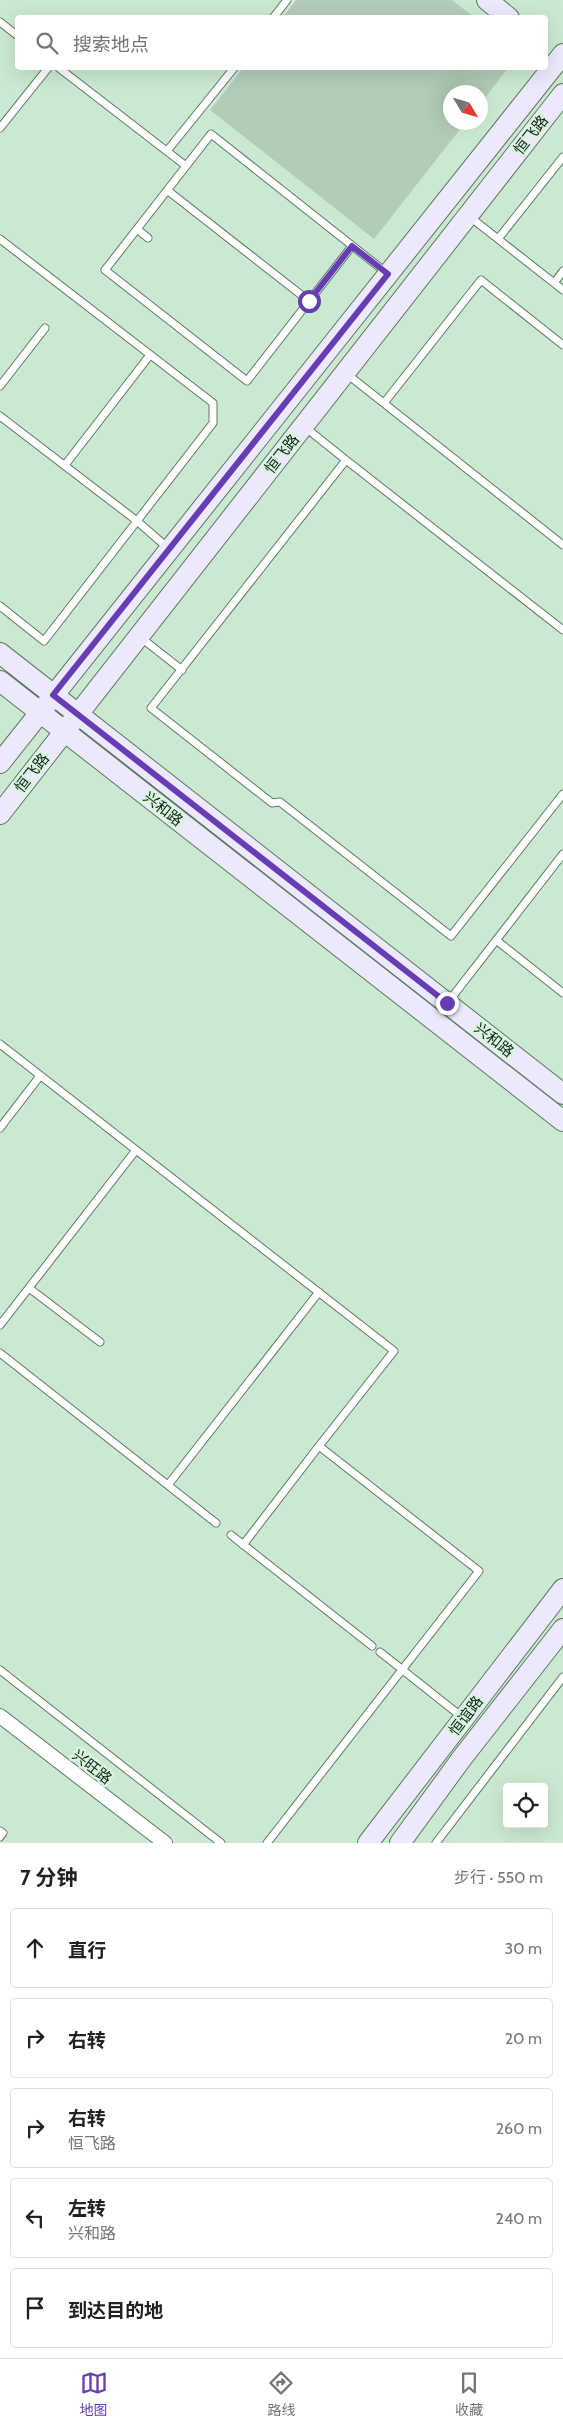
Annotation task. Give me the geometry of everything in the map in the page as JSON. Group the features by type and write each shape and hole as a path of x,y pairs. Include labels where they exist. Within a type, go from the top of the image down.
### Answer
{"main road":[{"path":"487,0 505,15"},
{"name":"恒飞路","path":"548,67 558,54"},
{"name":"恒飞路","path":"0,763 388,274 546,70"},
{"name":"恒飞路","path":"0,814 563,94"},
{"name":"兴和路","path":"0,653 563,1094"},
{"name":"兴和路","path":"0,681 563,1121"},
{"name":"恒谊路","path":"368,1843 563,1589"},
{"name":"恒谊路","path":"400,1843 462,1758 563,1629"}],"street":[{"name":"兴旺路","path":"0,1716 165,1843"}],"lane":[{"path":"275,15 287,0"},
{"path":"0,22 15,34"},
{"path":"0,128 46,70"},
{"path":"62,70 186,166"},
{"path":"167,151 232,70"},
{"path":"352,246 247,381 104,270 211,134 388,274"},
{"path":"498,239 563,157"},
{"path":"167,190 309,301"},
{"path":"468,215 563,290"},
{"path":"137,228 148,238"},
{"path":"0,239 213,403 213,423 44,641 0,606"},
{"path":"554,283 563,271"},
{"path":"384,403 481,280 563,345"},
{"path":"0,386 45,328"},
{"path":"64,465 150,355"},
{"path":"345,373 563,546"},
{"path":"0,416 137,521 169,549"},
{"path":"304,426 563,630"},
{"path":"346,460 151,708 272,802 280,802 451,936 563,794"},
{"path":"139,636 182,670"},
{"path":"447,1003 563,854"},
{"path":"496,940 563,994"},
{"path":"0,1044 394,1351 243,1545"},
{"path":"0,1128 40,1076"},
{"path":"0,1325 136,1150"},
{"path":"29,1288 100,1342"},
{"path":"168,1486 318,1292"},
{"path":"0,1352 216,1523"},
{"path":"267,1843 479,1570 319,1446"},
{"path":"230,1536 372,1646"},
{"path":"380,1652 464,1718"},
{"path":"0,1670 221,1843"},
{"path":"436,1843 563,1677"},
{"path":"0,1831 3,1833 0,1837"}],"green space":[{"path":"296,0 452,0 471,15 285,15"},
{"path":"241,70 506,70 488,94 488,85 443,85 443,130 460,130 374,239 210,110"}],"route":[{"path":"309,301 352,246 388,274 53,695 447,1003"}]}
